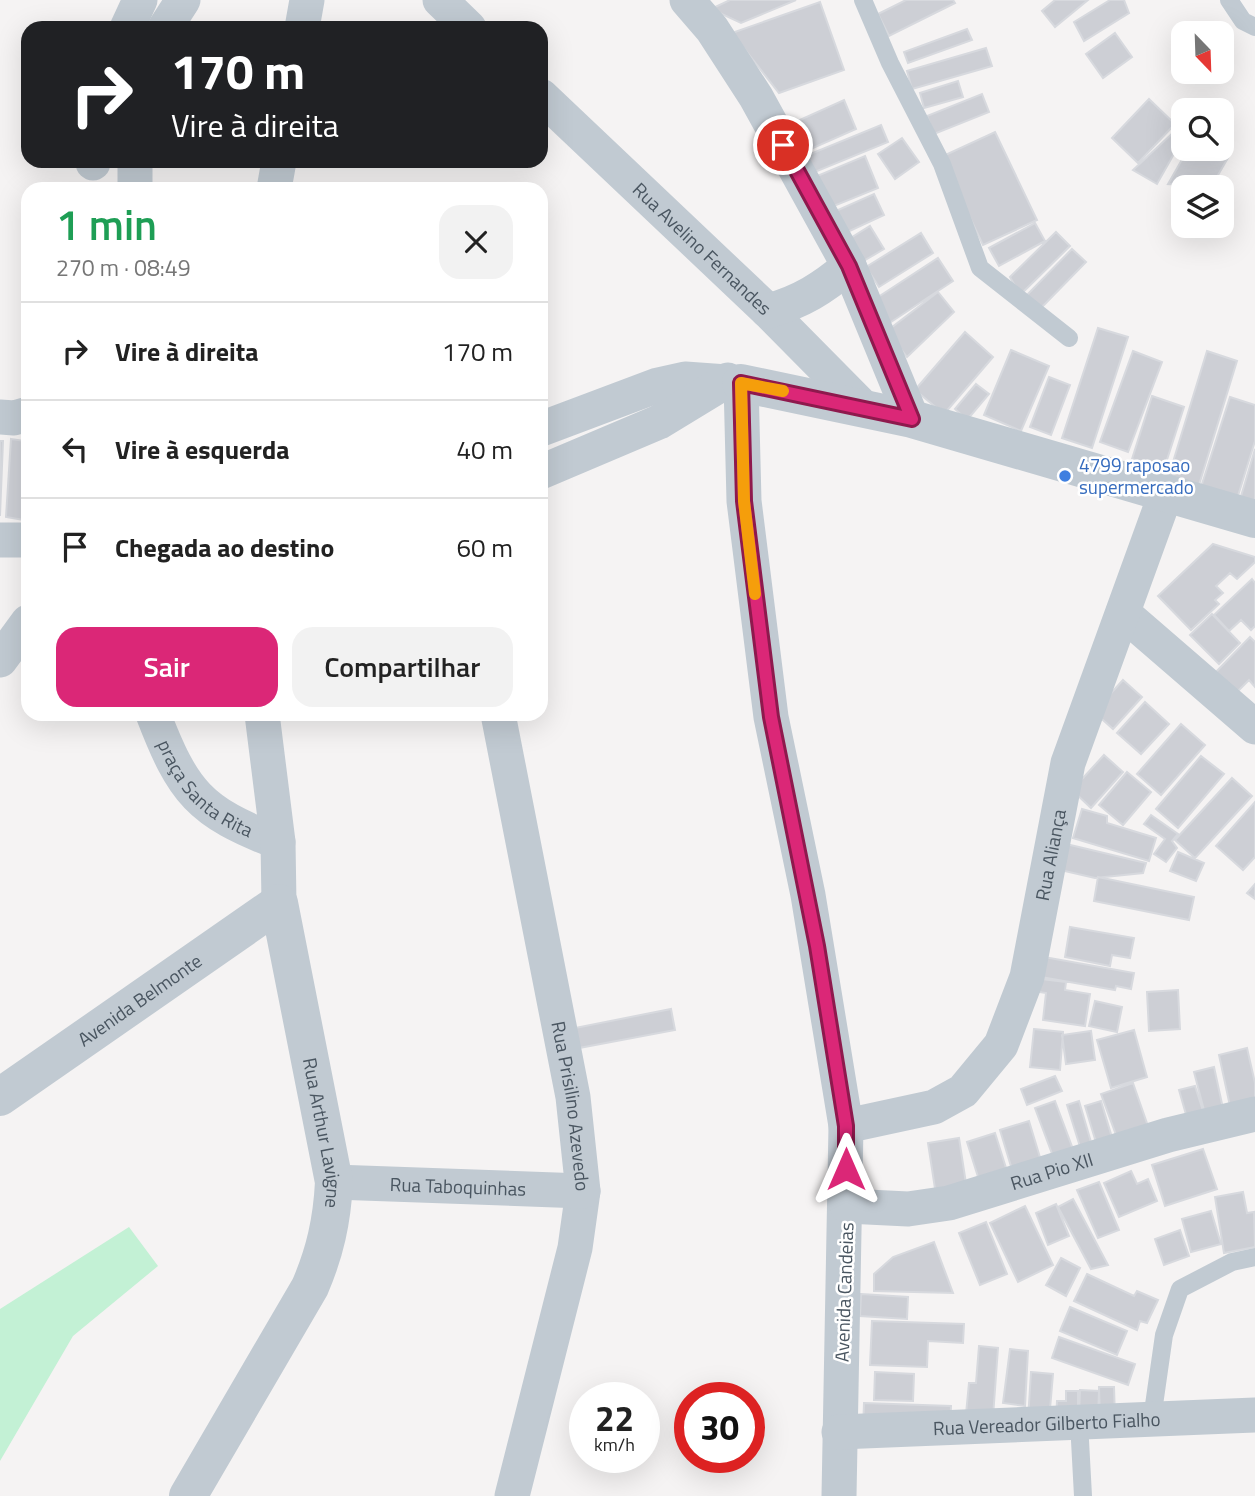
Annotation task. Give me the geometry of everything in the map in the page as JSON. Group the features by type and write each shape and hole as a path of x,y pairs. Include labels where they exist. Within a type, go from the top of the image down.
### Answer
{"street":[{"path":"130,21 140,0"},
{"path":"170,21 183,0"},
{"path":"303,21 307,0"},
{"path":"440,0 462,21"},
{"path":"687,0 712,29 756,97 849,266 912,419"},
{"name":"Rua Avelino Fernandes","path":"548,103 768,311 862,406"},
{"path":"768,311 799,302 824,288 849,266"},
{"path":"548,426 658,385 685,379 734,382 862,406 912,419 1255,519"},
{"path":"548,469 659,422 734,382"},
{"name":"Avenida Candeias","path":"734,382 744,501 771,717 808,895 846,1126 847,1206 839,1496"},
{"path":"0,417 21,416"},
{"name":"Rua Aliança","path":"846,1126 934,1107 962,1091 1001,1045 1027,977 1068,763 1166,493"},
{"path":"0,540 21,540"},
{"path":"1123,613 1255,727"},
{"path":"0,660 21,632"},
{"name":"praça Santa Rita","path":"156,721 172,765 204,804 230,824 278,842"},
{"name":"praça Santa Rita","path":"263,721 278,842 279,902"},
{"name":"Rua Prisilino Azevedo","path":"499,721 573,1097 583,1191 575,1248 512,1496"},
{"name":"Avenida Belmonte","path":"0,1097 279,902"},
{"name":"Rua Arthur Lavigne","path":"188,1496 310,1287 325,1253 332,1223 334,1182 279,902"},
{"name":"Rua Pio XII","path":"847,1206 908,1209 949,1203 1168,1135 1255,1114"},
{"name":"Rua Taboquinhas","path":"334,1182 583,1191"},
{"name":"Rua Vereador Gilberto Fialho","path":"839,1432 1255,1415"}],"lane":[{"path":"863,0 890,63 942,164 980,268 1069,338"},
{"path":"1229,0 1243,21 1255,27"},
{"path":"1152,1419 1164,1335 1180,1289 1232,1262 1255,1257"},
{"path":"1079,1422 1083,1496"}],"green space":[{"path":"129,1227 158,1266 73,1336 0,1461 0,1309"}],"building":[{"path":"730,0 796,0 741,23 711,9"},
{"path":"906,0 953,0 955,3 889,36 878,14"},
{"path":"1055,0 1088,0 1055,27 1042,11"},
{"path":"1110,0 1124,0 1129,13 1084,41 1074,22"},
{"path":"820,2 844,70 779,93 732,33"},
{"path":"967,29 972,40 908,63 904,52"},
{"path":"1115,33 1132,57 1103,78 1086,54"},
{"path":"986,48 992,66 912,89 907,71"},
{"path":"958,81 963,97 924,108 920,93"},
{"path":"982,94 989,112 934,134 927,116"},
{"path":"1149,99 1171,120 1171,128 1138,163 1112,138"},
{"path":"844,100 856,129 795,156 782,128"},
{"path":"881,125 888,142 805,176 798,159"},
{"path":"995,132 1037,220 983,245 941,157"},
{"path":"1171,135 1171,159 1157,184 1133,170"},
{"path":"902,138 919,162 895,179 878,154"},
{"path":"865,156 878,188 824,210 810,179"},
{"path":"1181,161 1226,161 1218,175 1173,175"},
{"path":"874,194 884,215 839,236 829,214"},
{"path":"1035,223 1045,241 999,266 989,248"},
{"path":"870,226 884,249 855,266 841,244"},
{"path":"1056,232 1070,246 1020,295 1010,277"},
{"path":"921,233 933,253 879,287 866,267"},
{"path":"1072,249 1086,262 1040,309 1026,296"},
{"path":"938,258 953,281 885,326 869,303"},
{"path":"938,292 954,312 907,357 887,331"},
{"path":"1098,328 1128,337 1092,448 1062,438"},
{"path":"965,332 993,357 944,414 915,390"},
{"path":"1011,350 1049,366 1021,431 984,415"},
{"path":"1133,351 1162,362 1128,452 1100,442"},
{"path":"1207,351 1237,361 1199,485 1169,475"},
{"path":"1049,377 1070,385 1051,435 1030,427"},
{"path":"976,384 989,394 967,420 955,409"},
{"path":"1152,396 1184,407 1164,469 1132,459"},
{"path":"1230,397 1255,405 1255,441 1237,499 1201,487"},
{"path":"11,439 21,440 21,520 6,517"},
{"path":"0,441 3,441 0,516"},
{"path":"1255,449 1255,508 1239,503"},
{"path":"1213,544 1255,557 1255,562 1237,579 1230,573 1216,586 1223,593 1215,600 1219,604 1191,630 1158,596"},
{"path":"1252,579 1255,583 1255,626 1251,630 1241,620 1229,631 1214,615"},
{"path":"1212,614 1240,643 1219,664 1190,635"},
{"path":"1250,637 1255,642 1255,687 1249,680 1232,697 1211,677"},
{"path":"1123,680 1142,697 1113,729 1094,712"},
{"path":"1145,702 1169,724 1141,754 1117,733"},
{"path":"1181,724 1205,745 1161,795 1137,774"},
{"path":"1104,755 1123,772 1091,808 1072,790"},
{"path":"1201,756 1224,774 1178,828 1156,809"},
{"path":"1127,772 1151,792 1123,825 1099,805"},
{"path":"1232,778 1252,796 1195,858 1175,840"},
{"path":"1255,802 1255,857 1243,870 1216,846"},
{"path":"1082,809 1107,816 1107,823 1156,838 1149,861 1073,838"},
{"path":"1151,815 1178,834 1172,841 1177,848 1166,862 1154,854 1165,839 1144,824"},
{"path":"1062,843 1146,863 1143,873 1095,878 1056,869"},
{"path":"1178,852 1204,863 1196,881 1170,871"},
{"path":"1098,877 1194,897 1189,920 1094,901"},
{"path":"1255,884 1255,899 1247,893"},
{"path":"1070,927 1134,938 1130,958 1112,955 1110,966 1065,957"},
{"path":"1044,957 1134,973 1131,989 1116,986 1115,990 1041,977"},
{"path":"1041,979 1066,982 1065,990 1090,994 1085,1026 1043,1020 1046,993 1039,992"},
{"path":"1178,990 1180,1029 1149,1031 1147,992"},
{"path":"1095,1001 1122,1007 1117,1032 1089,1026"},
{"path":"671,1009 675,1030 579,1048 575,1028"},
{"path":"1034,1029 1063,1032 1060,1070 1030,1067"},
{"path":"1134,1030 1147,1077 1111,1088 1097,1040"},
{"path":"1091,1031 1095,1060 1066,1064 1062,1035"},
{"path":"1247,1048 1255,1083 1255,1101 1230,1106 1219,1055"},
{"path":"1214,1067 1224,1113 1206,1118 1194,1072"},
{"path":"1055,1076 1062,1091 1027,1105 1021,1089"},
{"path":"1133,1083 1150,1132 1119,1143 1101,1094"},
{"path":"1195,1086 1206,1120 1189,1125 1179,1090"},
{"path":"1055,1101 1074,1152 1054,1159 1035,1108"},
{"path":"1079,1101 1093,1149 1082,1153 1067,1105"},
{"path":"1101,1101 1114,1144 1098,1149 1085,1106"},
{"path":"1029,1121 1042,1164 1013,1173 1000,1130"},
{"path":"995,1133 1007,1171 979,1180 967,1142"},
{"path":"959,1138 967,1190 936,1195 928,1143"},
{"path":"1203,1149 1217,1189 1165,1206 1152,1165"},
{"path":"1131,1171 1137,1184 1148,1179 1157,1201 1119,1217 1104,1183"},
{"path":"1099,1182 1119,1230 1098,1238 1077,1190"},
{"path":"1243,1192 1247,1213 1254,1212 1255,1247 1224,1253 1215,1197"},
{"path":"1073,1199 1108,1265 1091,1269 1058,1207"},
{"path":"1056,1204 1069,1236 1048,1245 1036,1213"},
{"path":"1025,1206 1053,1265 1018,1282 990,1223"},
{"path":"1211,1211 1221,1244 1191,1252 1182,1219"},
{"path":"986,1222 1007,1274 980,1285 959,1233"},
{"path":"1180,1230 1189,1256 1164,1265 1155,1239"},
{"path":"934,1242 953,1293 874,1291 874,1274 893,1257"},
{"path":"1061,1258 1080,1268 1066,1296 1046,1285"},
{"path":"1087,1274 1134,1296 1137,1291 1158,1300 1147,1323 1140,1321 1137,1330 1074,1301"},
{"path":"861,1294 908,1297 907,1319 860,1316"},
{"path":"1070,1307 1127,1331 1117,1355 1060,1331"},
{"path":"872,1321 964,1324 963,1343 928,1341 927,1367 870,1365"},
{"path":"1059,1337 1135,1364 1128,1385 1052,1358"},
{"path":"979,1346 998,1348 993,1417 966,1414 969,1383 976,1383"},
{"path":"1010,1349 1028,1351 1025,1406 1003,1403"},
{"path":"875,1372 914,1374 913,1401 874,1400"},
{"path":"1031,1372 1053,1374 1049,1421 1028,1420"},
{"path":"1099,1387 1114,1387 1115,1418 1100,1418"},
{"path":"1080,1390 1099,1391 1098,1417 1079,1417"},
{"path":"1066,1391 1078,1391 1078,1421 1056,1420 1057,1401 1066,1401"},
{"path":"864,1403 951,1406 950,1434 863,1431"}],"slow traffic":[{"path":"755,594 744,501 741,383 783,391"}],"place":[{"name":"4799 raposao supermercado","path":"1065,476"}],"route":[{"path":"783,145 849,266 912,419 862,406 741,383 744,501 771,717 817,946 846,1126 846,1169"}]}
